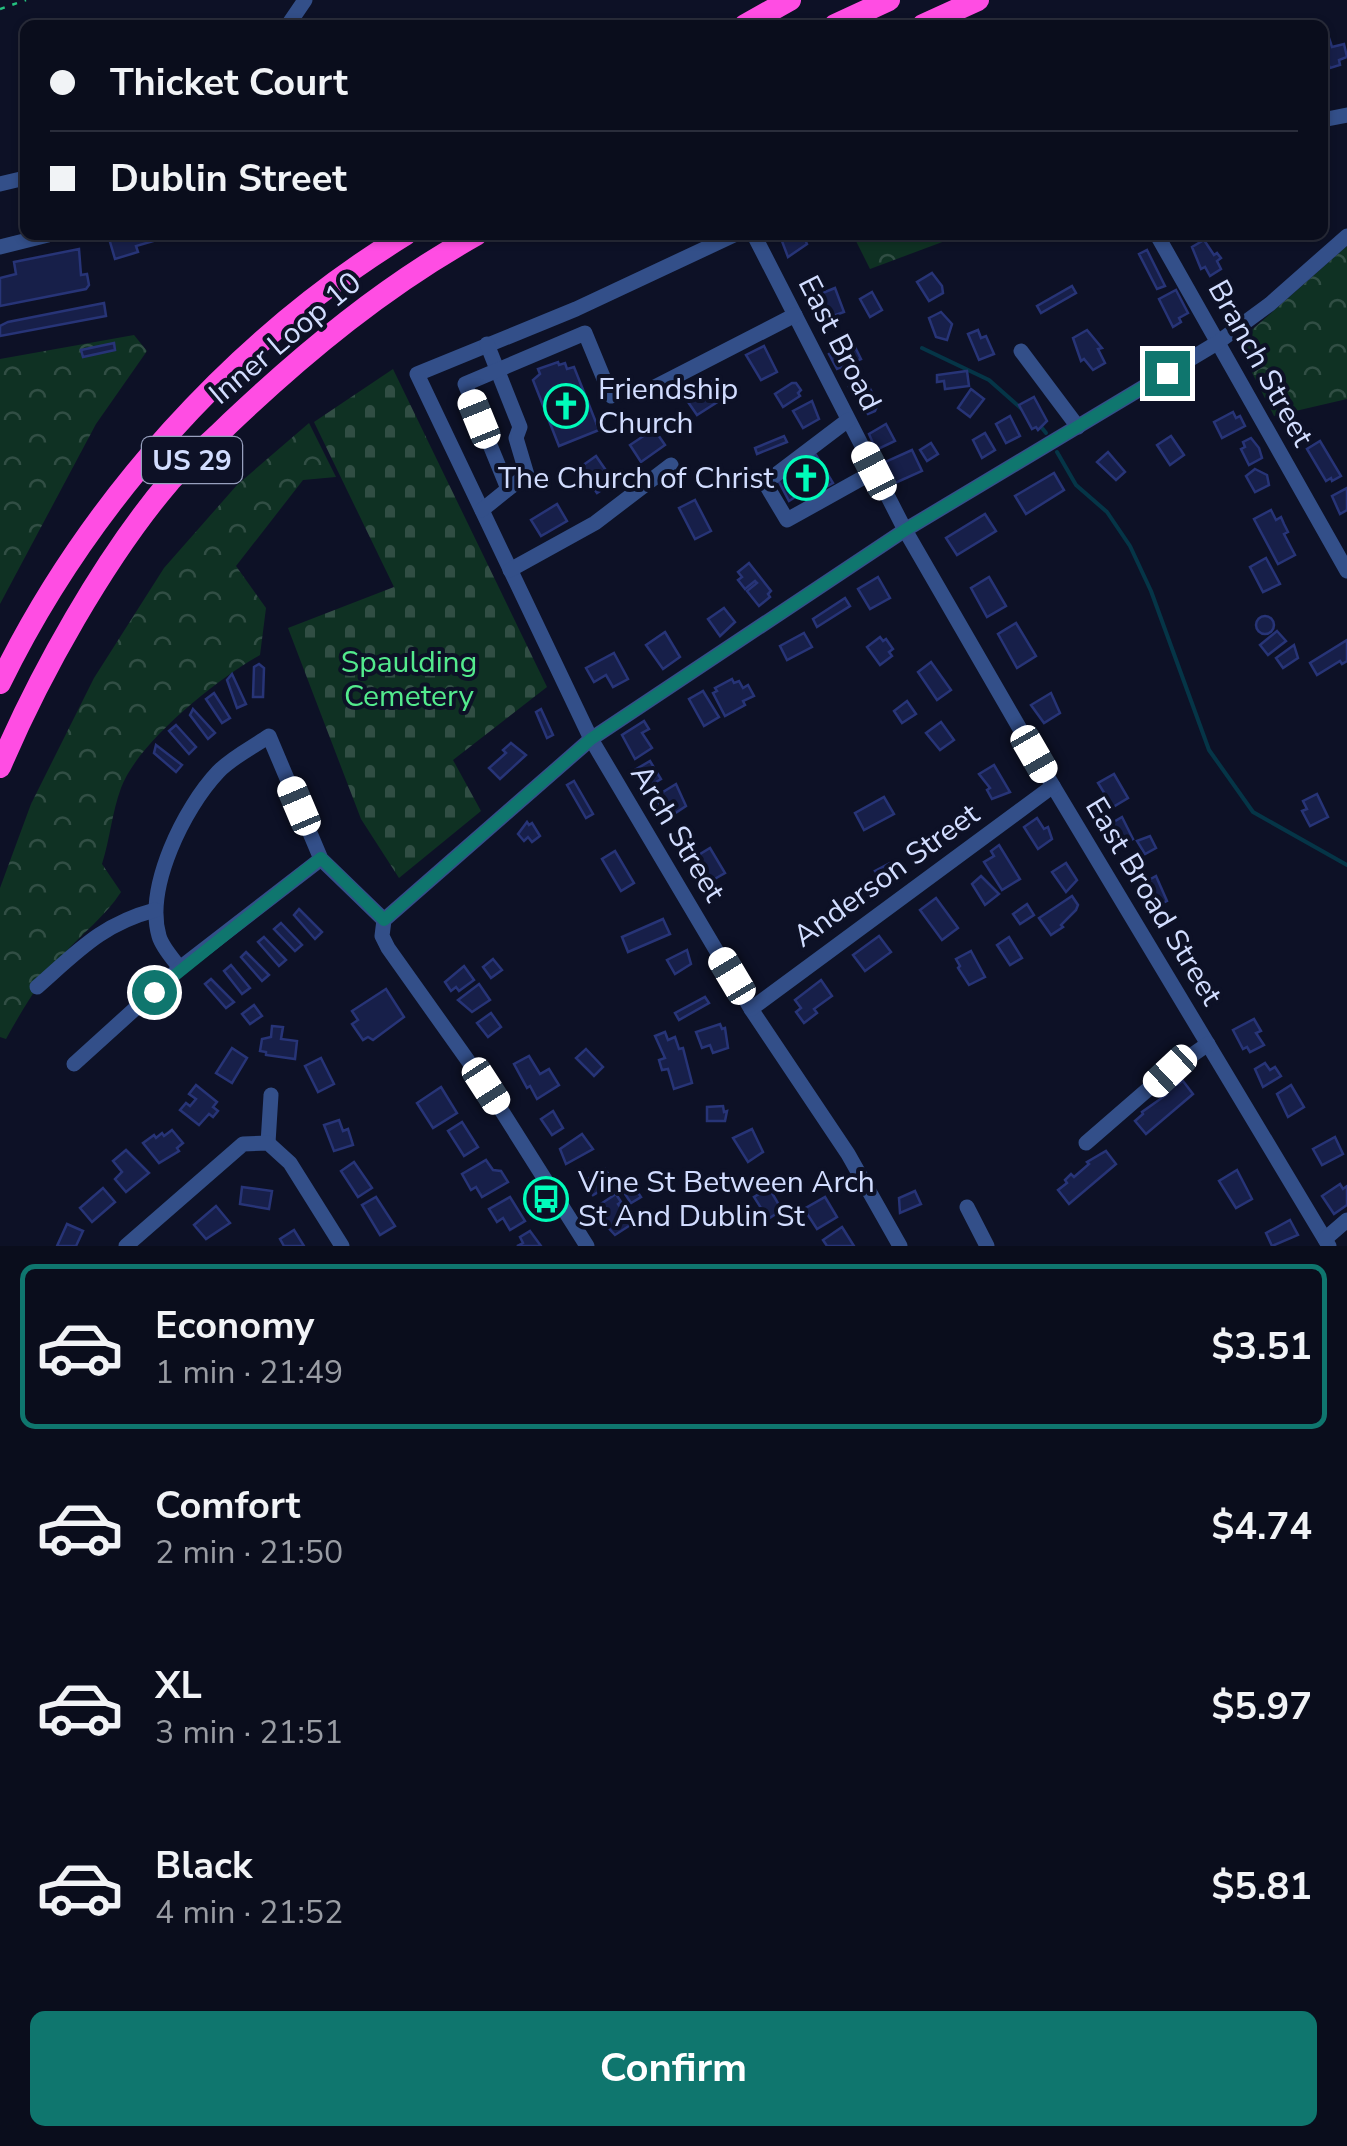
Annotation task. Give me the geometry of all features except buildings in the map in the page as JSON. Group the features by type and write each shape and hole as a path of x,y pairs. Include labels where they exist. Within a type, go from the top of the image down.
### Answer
{"highway":[{"path":"753,20 790,0"},
{"path":"845,20 889,0"},
{"path":"934,20 978,0"},
{"name":"US 29","path":"0,683 59,578 138,473 186,418 230,371 286,322 338,280 398,240"},
{"name":"Inner Loop 10","path":"0,767 60,648 98,584 171,480 322,340 404,278 468,240"}],"street":[{"path":"587,1246 486,1086 388,948 382,936 384,920 591,739 905,530 1217,344 1270,304 1347,236"},
{"path":"0,247 37,240"},
{"path":"482,510 527,474 516,438 520,426 486,344 576,309 723,240"},
{"name":"East Broad","path":"757,240 905,530"},
{"name":"Branch Street","path":"1160,240 1347,570"},
{"path":"576,309 611,396"},
{"path":"653,388 795,315"},
{"path":"508,489 465,384 585,334"},
{"name":"Arch Street","path":"486,344 416,374 591,739 751,1008 848,1154 900,1246"},
{"path":"1021,351 1078,427"},
{"path":"848,420 765,483 787,520 874,471"},
{"path":"510,570 595,523 671,465"},
{"name":"East Broad Street","path":"905,530 1053,786 1327,1242"},
{"path":"180,968 160,939 156,910 162,874 182,823 219,771 269,736 321,858 384,920"},
{"name":"Anderson Street","path":"751,1008 1053,786"},
{"path":"74,1064 180,968 321,858"},
{"path":"37,986 88,941 122,919 156,910"},
{"path":"1086,1143 1208,1044"},
{"path":"268,1143 271,1095"},
{"path":"126,1246 243,1144 268,1143 290,1163 342,1246"},
{"path":"967,1208 987,1246"},
{"path":"1327,1242 1347,1220"}],"path":[{"path":"0,10 26,0"}],"green space":[{"path":"856,240 948,240 870,269"},
{"path":"1347,246 1347,399 1274,416 1237,343"},
{"path":"134,335 147,351 96,424 0,604 0,359"},
{"name":"Spaulding Cemetery","path":"393,369 547,687 453,760 481,811 399,878 361,819 288,628 394,587 314,422"},
{"path":"309,423 336,477 303,480 236,566 266,608 260,655 181,713 130,770 118,797 102,864 121,892 47,975 6,1039 0,1037 0,888 31,804 94,678 164,568 237,485"}],"waterway":[{"path":"922,348 989,380 1023,410"},
{"path":"1038,423 1046,433"},
{"path":"1057,452 1076,485 1107,512 1130,546 1151,591 1209,750 1253,812 1347,865"}],"place":[{"name":"Friendship Church","path":"566,406"},
{"name":"The Church of Christ","path":"806,478"},
{"name":"Vine St Between Arch St And Dublin St","path":"546,1199"}],"route":[{"path":"154,992 321,858 384,920 591,739 905,530 1167,373"}]}
